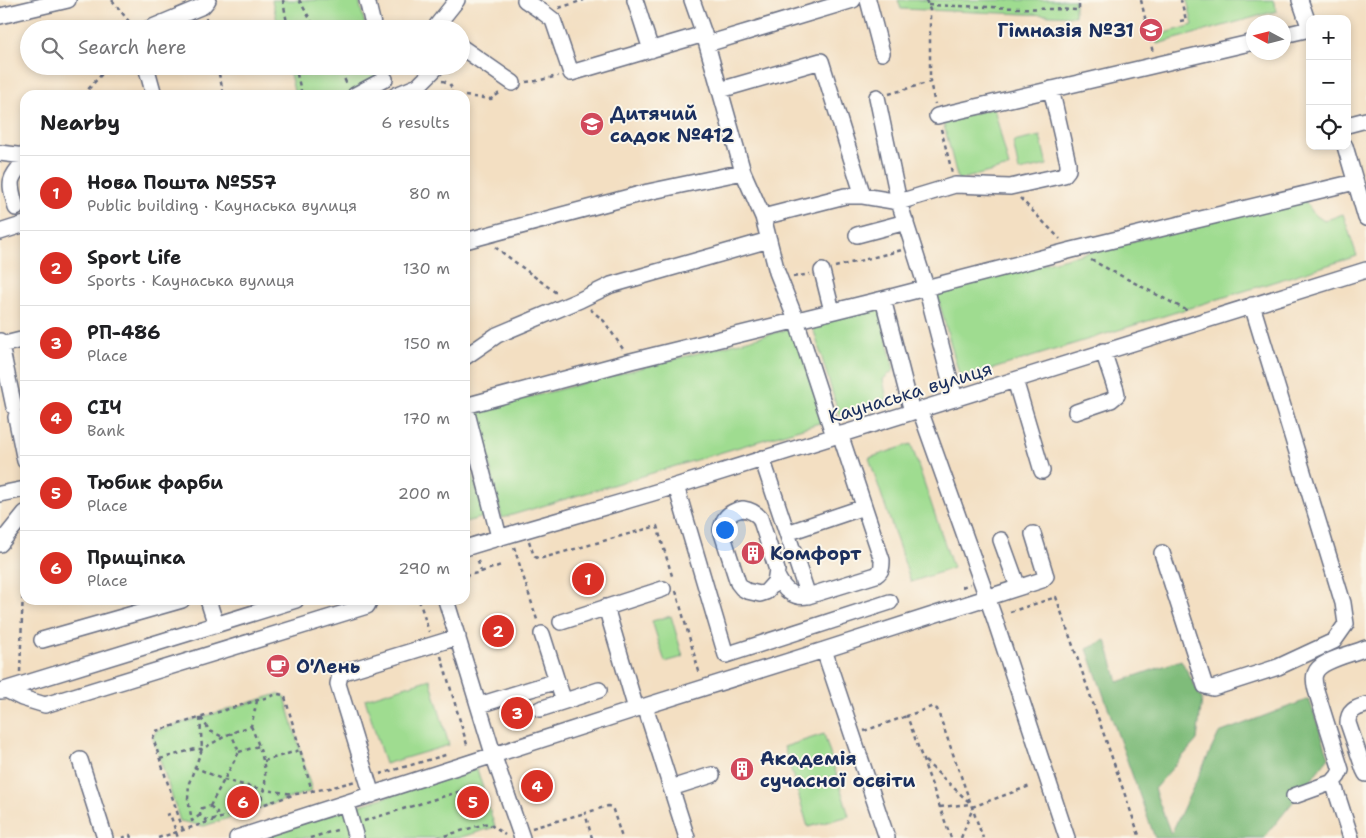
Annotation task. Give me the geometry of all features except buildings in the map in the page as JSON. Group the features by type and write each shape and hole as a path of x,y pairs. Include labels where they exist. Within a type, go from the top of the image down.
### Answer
{"street":[{"path":"0,16 68,0"},
{"path":"170,20 203,6 208,0"},
{"path":"367,0 372,20"},
{"path":"441,20 457,0"},
{"path":"525,0 553,20 571,73 651,50 705,39 853,0"},
{"path":"635,0 651,50"},
{"path":"692,0 743,172 763,217 780,280 882,560 880,572 872,577 800,597 787,591 782,586 777,576 777,570 760,518 749,510 743,509 730,513 722,524 721,530 738,582 742,588 753,594 766,592 771,588 777,576"},
{"path":"868,0 882,53"},
{"path":"1300,0 1306,17"},
{"path":"1291,33 1306,30"},
{"path":"937,116 1246,44"},
{"path":"470,52 513,83"},
{"path":"720,90 821,61 863,196"},
{"path":"148,75 153,90"},
{"path":"354,90 380,75"},
{"path":"384,75 388,90"},
{"path":"408,90 418,86 429,75"},
{"path":"763,217 845,196 863,196 900,202 955,185 1010,187 1064,175 1068,170 1068,162 1050,89"},
{"path":"877,97 900,202 926,287 955,399"},
{"path":"1351,124 1366,120"},
{"path":"1346,150 1366,218"},
{"path":"0,152 20,155"},
{"path":"16,208 10,183 11,177 20,166"},
{"path":"470,240 648,192 743,172"},
{"path":"470,404 631,361 1072,250 1355,182"},
{"path":"857,235 906,222"},
{"path":"0,232 20,226"},
{"path":"470,353 496,335 611,285 769,240"},
{"name":"Каунаська вулиця","path":"470,542 499,537 676,486 1366,270"},
{"path":"822,271 832,311"},
{"path":"882,299 916,411 939,448 1067,838"},
{"path":"1162,553 1205,686 1213,688 1278,667 1334,641 1346,624 1343,603 1252,305"},
{"path":"20,340 0,343 20,436"},
{"path":"1076,412 1111,400 1116,395 1103,352"},
{"path":"1015,380 1042,471"},
{"path":"470,424 499,537"},
{"path":"762,458 808,596"},
{"path":"676,486 726,655 890,602"},
{"path":"0,494 20,490"},
{"path":"787,533 864,507"},
{"path":"0,544 20,519"},
{"path":"237,838 1042,580 1046,576 1032,534"},
{"path":"1001,540 1018,587"},
{"path":"561,622 663,590"},
{"path":"42,640 164,605"},
{"path":"210,605 216,625"},
{"path":"3,691 280,605"},
{"path":"3,691 45,705 368,605"},
{"path":"448,605 494,755 523,834"},
{"path":"606,607 687,838"},
{"path":"542,634 564,701"},
{"path":"372,795 338,684 340,675 344,672 458,638"},
{"path":"1294,796 1333,782 1341,770 1316,690 1315,673 1326,662 1366,648"},
{"path":"824,650 887,838"},
{"path":"479,705 557,681"},
{"path":"540,709 599,690"},
{"path":"1366,705 1354,708 1348,717 1348,723 1366,774"},
{"path":"80,760 105,838"},
{"path":"671,788 712,775"},
{"path":"1333,782 1351,838"},
{"path":"346,804 354,832"}],"path":[{"path":"112,0 128,20"},
{"path":"283,0 286,20"},
{"path":"299,0 311,20"},
{"path":"544,12 584,0"},
{"path":"926,0 930,10 930,82"},
{"path":"928,5 1079,10 1079,0"},
{"path":"1141,0 1155,64"},
{"path":"1180,21 1186,20 1181,0"},
{"path":"87,90 101,75"},
{"path":"219,75 223,90"},
{"path":"298,75 301,90"},
{"path":"343,75 351,90"},
{"path":"437,83 443,81 450,85 452,90"},
{"path":"492,244 555,292 580,300 604,321 631,361"},
{"path":"780,280 913,247"},
{"path":"529,540 534,556 536,559 539,559 657,526 700,675"},
{"path":"513,545 542,634"},
{"path":"481,572 501,565"},
{"path":"1010,612 1056,597 1140,838"},
{"path":"20,674 22,605"},
{"path":"421,605 431,638 437,644 468,748"},
{"path":"183,830 153,738 156,730 278,694 283,695 312,791"},
{"path":"256,807 262,799 264,790 264,761 251,726 257,700"},
{"path":"862,731 931,707 937,710 983,838"},
{"path":"907,716 951,838"},
{"path":"200,717 202,748 189,783 188,799 192,821 200,815 202,808 210,806 239,752 259,746"},
{"path":"200,717 210,731 223,737"},
{"path":"160,759 202,748 251,726"},
{"path":"232,733 239,752"},
{"path":"264,761 300,750"},
{"path":"923,759 972,806"},
{"path":"158,838 296,794 264,790 224,780 194,767"},
{"path":"940,807 972,806 1030,786"},
{"path":"311,838 354,832 474,787"},
{"path":"210,806 217,812 217,816"},
{"path":"523,834 605,806 611,807 622,838"},
{"path":"961,838 972,806"},
{"path":"585,812 592,838"},
{"path":"166,815 170,814 178,838"},
{"path":"200,815 206,820 214,819 217,816"},
{"path":"217,816 222,818"},
{"path":"437,838 488,823 505,835"},
{"path":"122,838 130,835 131,838"}],"green space":[{"path":"272,0 359,0 364,20 277,20"},
{"path":"898,0 1075,0 1075,16 901,9"},
{"path":"1187,0 1273,0 1277,11 1262,15 1246,15 1246,20 1157,44 1155,36 1193,25"},
{"path":"290,75 377,75 381,90 294,90"},
{"path":"994,108 1009,167 958,180 943,121"},
{"path":"1040,136 1047,165 1019,171 1013,142"},
{"path":"1303,198 1314,214 1324,221 1343,214 1357,256 967,377 959,374 936,291"},
{"path":"878,303 894,370 883,379 887,401 839,415 811,321"},
{"path":"797,327 826,421 502,518 477,411"},
{"path":"911,444 953,568 911,582 869,458"},
{"path":"470,462 484,517 470,521"},
{"path":"671,616 683,657 665,662 652,621"},
{"path":"1106,640 1118,682 1181,660 1202,699 1197,740 1154,789 1171,834 1219,733 1309,699 1329,757 1264,838 1155,838 1087,649"},
{"path":"430,679 449,745 385,764 365,699"},
{"path":"278,694 285,697 312,791 204,826 180,821 153,738 156,731"},
{"path":"824,734 849,816 808,827 784,747"},
{"path":"477,769 495,827 458,838 254,838"}],"place":[{"name":"Гімназія №31","path":"1151,30"},
{"name":"Дитячий садок №412","path":"592,124"},
{"name":"Комфорт","path":"753,553"},
{"name":"Нова Пошта №557","path":"588,579"},
{"name":"Sport Life","path":"498,631"},
{"name":"О'Лень","path":"278,666"},
{"name":"РП-486","path":"517,713"},
{"name":"Академія сучасної освіти","path":"742,769"},
{"name":"СІЧ","path":"537,786"},
{"name":"Прищіпка","path":"243,802"},
{"name":"Тюбик фарби","path":"473,802"}]}
